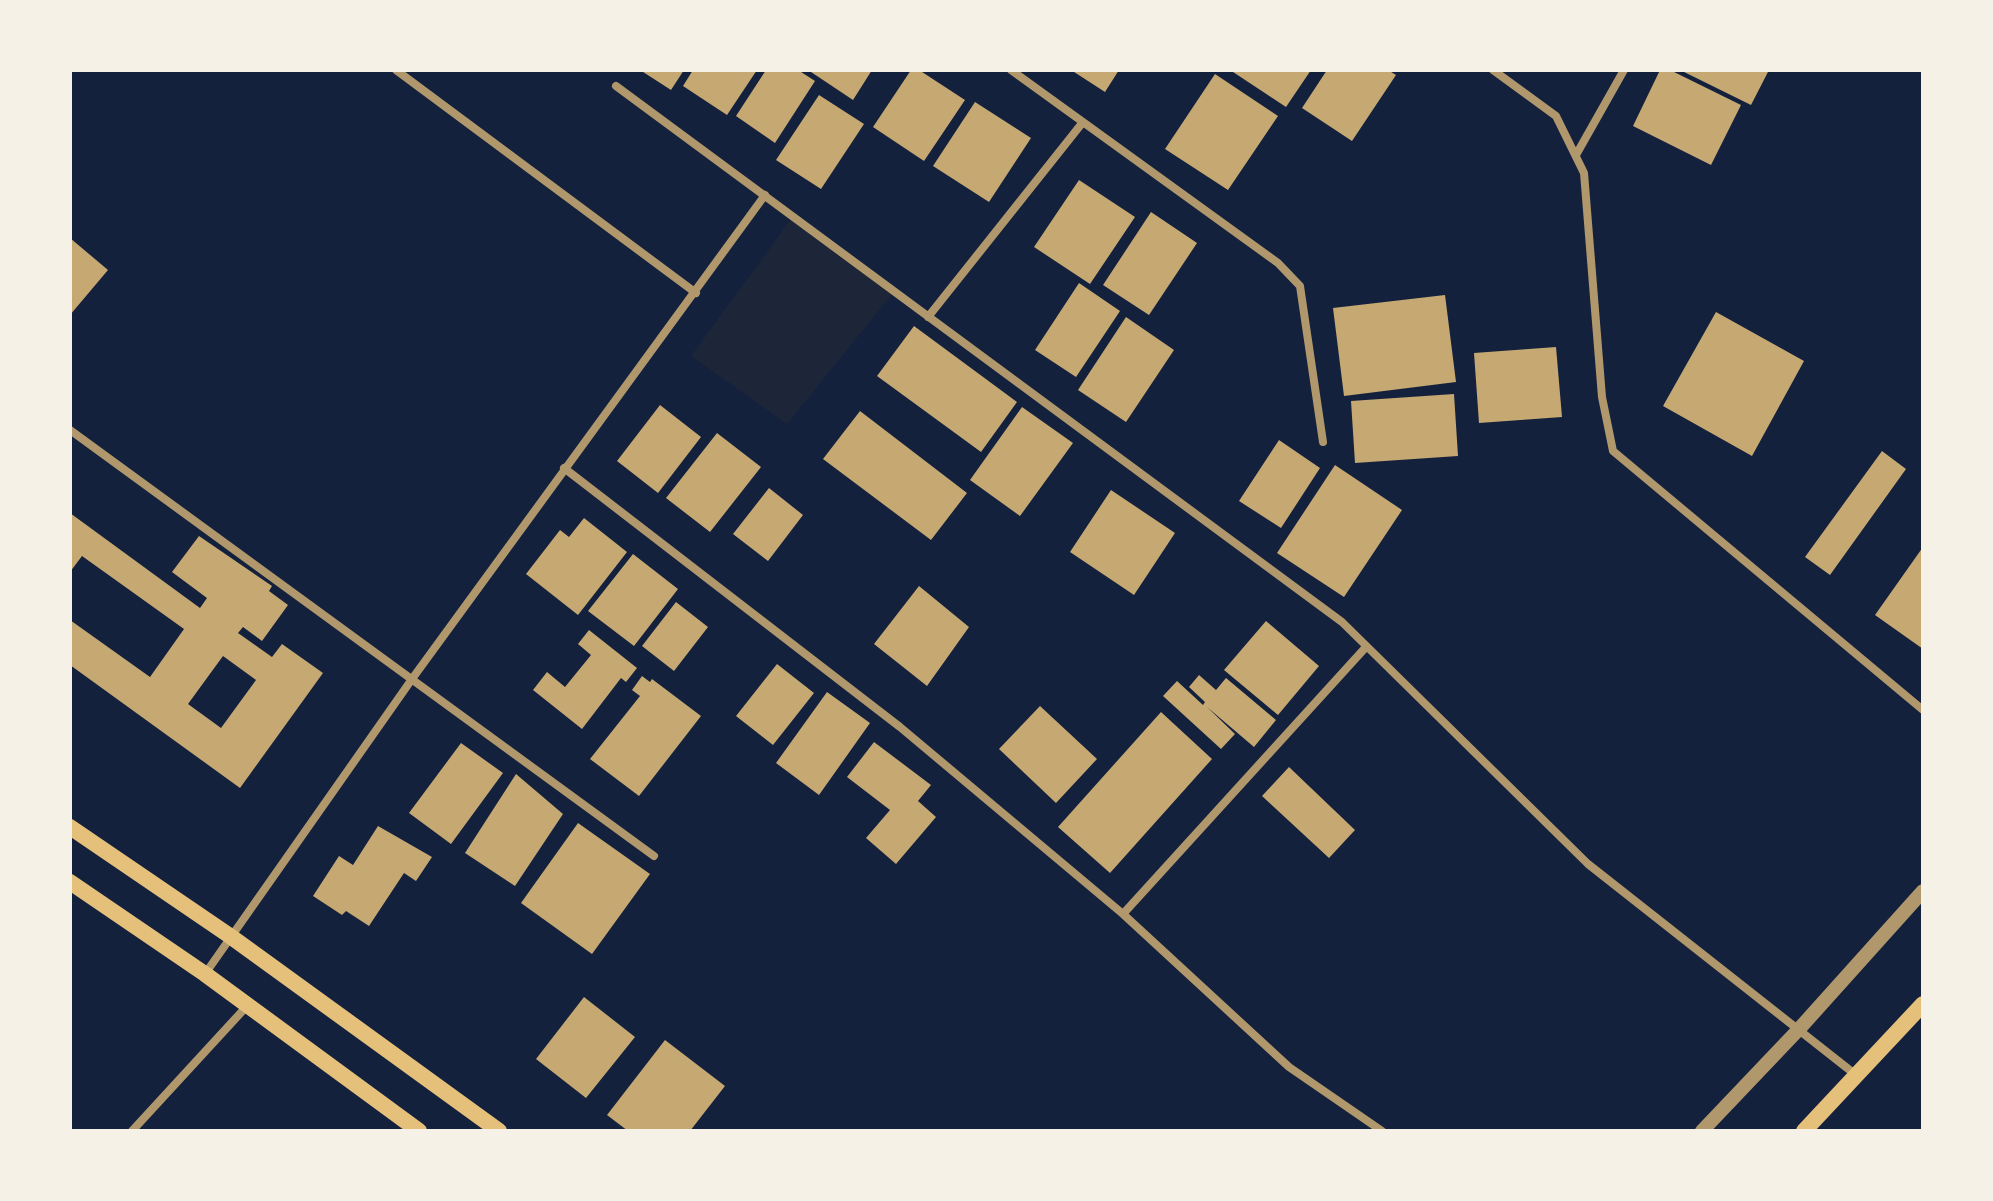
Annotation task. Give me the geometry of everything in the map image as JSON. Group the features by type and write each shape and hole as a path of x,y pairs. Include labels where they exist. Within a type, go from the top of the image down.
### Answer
{"main road":[{"path":"70,827 230,936 499,1131"},
{"path":"70,882 205,974 419,1131"},
{"path":"1804,1131 1923,1004"}],"street":[{"path":"396,70 696,293"},
{"path":"1011,70 1278,263 1300,286 1323,442"},
{"path":"1493,70 1556,116 1584,173 1602,397 1613,451 1923,710"},
{"path":"1576,155 1624,70"},
{"path":"616,86 1330,613 1588,864 1856,1075"},
{"path":"928,317 1083,122"},
{"path":"205,974 412,679 765,195"},
{"path":"70,430 654,856"},
{"path":"564,468 900,727 1123,914 1289,1067 1382,1131"},
{"path":"1123,914 1366,647"},
{"path":"1702,1131 1923,891"},
{"path":"132,1131 248,1005"}],"shaded area":[{"path":"794,215 894,292 787,424 691,356"}],"building":[{"path":"640,70 684,70 671,90"},
{"path":"693,70 757,70 727,115 683,86"},
{"path":"766,70 798,70 815,81 775,143 736,116"},
{"path":"808,70 872,70 853,100"},
{"path":"911,70 919,70 965,100 924,161 873,127"},
{"path":"1071,70 1119,70 1105,92"},
{"path":"1230,70 1311,70 1286,107"},
{"path":"1327,70 1388,70 1396,75 1352,141 1302,108"},
{"path":"1660,70 1670,70 1741,105 1711,165 1633,126"},
{"path":"1680,70 1769,70 1751,105"},
{"path":"1215,74 1278,116 1228,190 1165,149"},
{"path":"819,95 864,124 821,189 776,160"},
{"path":"975,102 1031,138 989,202 933,166"},
{"path":"1079,180 1135,217 1090,284 1034,247"},
{"path":"1151,212 1197,243 1149,315 1103,285"},
{"path":"70,238 108,270 70,315"},
{"path":"1079,283 1120,311 1076,377 1035,350"},
{"path":"1445,295 1456,382 1344,396 1333,308"},
{"path":"1716,312 1804,361 1752,456 1663,406"},
{"path":"1126,317 1174,350 1126,422 1078,390"},
{"path":"914,326 1017,402 981,452 877,376"},
{"path":"1556,347 1562,417 1479,423 1474,353"},
{"path":"1454,394 1458,456 1355,463 1351,401"},
{"path":"660,405 701,437 658,493 617,461"},
{"path":"1022,407 1073,443 1020,516 970,480"},
{"path":"860,411 967,493 931,540 823,459"},
{"path":"717,433 761,467 710,532 666,498"},
{"path":"1279,440 1320,468 1281,528 1239,501"},
{"path":"1882,451 1906,469 1830,575 1805,557"},
{"path":"1335,465 1402,510 1344,597 1277,553"},
{"path":"769,488 803,515 768,561 733,534"},
{"path":"1111,490 1175,533 1134,595 1070,552"},
{"path":"70,513 200,608 207,598 172,572 199,536 272,586 269,591 288,605 262,641 243,627 238,633 272,657 282,644 323,673 240,788 70,665 70,620 150,677 184,629 82,556 70,572","holes":["223,656 256,680 221,728 188,704"]},
{"path":"584,518 627,552 578,615 526,574 560,530 569,537"},
{"path":"1923,547 1923,649 1875,615"},
{"path":"633,554 678,589 634,646 588,611"},
{"path":"919,586 969,627 927,686 874,644"},
{"path":"676,602 708,627 674,671 642,646"},
{"path":"1266,621 1319,666 1278,715 1224,670"},
{"path":"589,630 637,668 626,682 621,678 582,729 533,690 547,672 565,687 591,655 578,644"},
{"path":"777,664 814,693 773,745 736,716"},
{"path":"1199,675 1216,690 1226,678 1276,720 1254,747 1207,707 1235,734 1221,749 1163,696 1177,681 1203,705 1205,702 1189,687"},
{"path":"642,676 650,682 652,679 701,716 639,796 590,759 640,696 632,690"},
{"path":"827,692 870,723 819,795 776,763"},
{"path":"1040,706 1097,759 1056,803 999,749"},
{"path":"1161,712 1212,759 1110,873 1058,827"},
{"path":"874,742 931,785 918,801 936,817 896,864 866,838 890,810 847,777"},
{"path":"461,743 503,773 451,844 409,813"},
{"path":"1289,767 1355,830 1329,858 1262,796"},
{"path":"516,774 563,814 515,886 465,853"},
{"path":"578,823 650,874 592,954 521,903"},
{"path":"378,826 432,857 416,881 404,873 369,926 346,911 342,915 313,896 339,856 353,865"},
{"path":"584,997 635,1037 586,1098 536,1059"},
{"path":"665,1040 725,1086 690,1131 628,1131 607,1115"}]}
